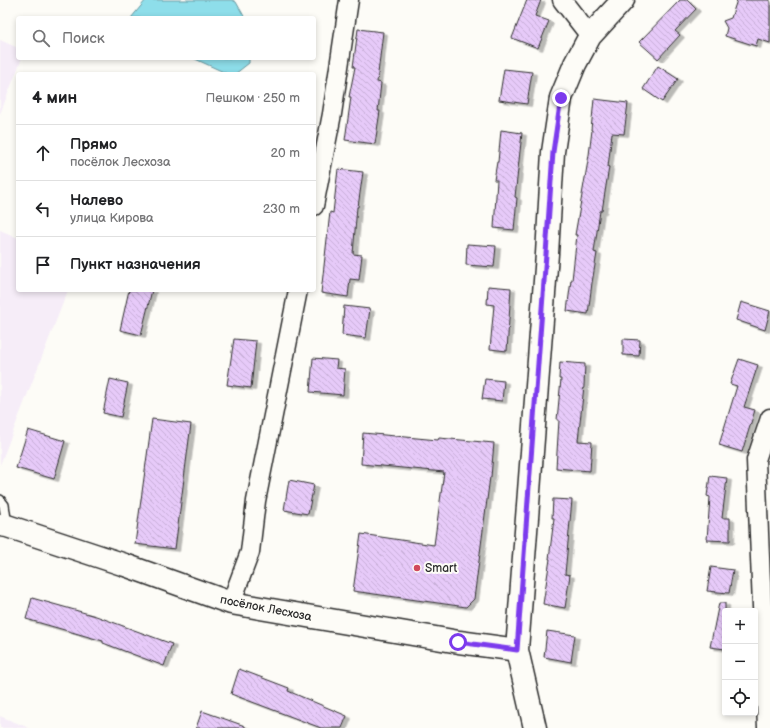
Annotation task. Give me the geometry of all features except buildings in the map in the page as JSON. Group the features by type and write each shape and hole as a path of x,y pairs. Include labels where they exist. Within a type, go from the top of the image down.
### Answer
{"street":[{"path":"316,196 332,114 349,0"},
{"path":"562,0 590,36"},
{"path":"535,728 517,650 553,152 561,98 575,64 590,36 623,0"},
{"path":"232,603 250,552 256,501 298,292"},
{"path":"767,728 756,460 770,418"},
{"name":"посёлок Лесхоза","path":"3,526 125,565 232,603 458,642 517,650"}],"lane":[{"path":"0,500 4,505 3,526"}],"shaded area":[{"path":"0,40 16,47 16,60 21,60 0,114"},
{"path":"0,230 16,237 16,292 67,292 0,465"},
{"path":"0,716 29,728 0,728"}],"water":[{"path":"146,0 232,0 236,2 244,16 133,16"},
{"path":"197,60 249,60 249,63 238,72 224,72"}],"place":[{"name":"Smart","path":"417,568"}],"route":[{"path":"458,642 517,650 553,152 561,98"}]}
